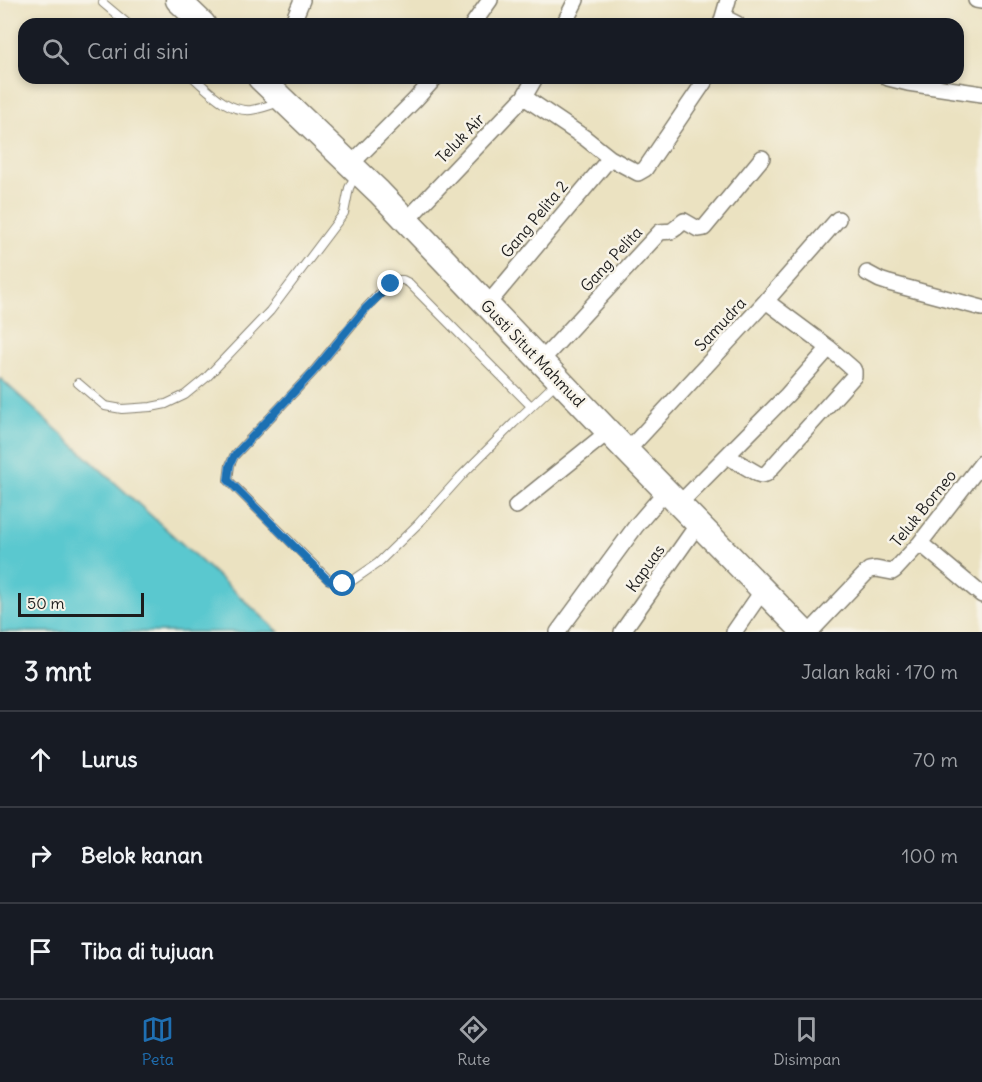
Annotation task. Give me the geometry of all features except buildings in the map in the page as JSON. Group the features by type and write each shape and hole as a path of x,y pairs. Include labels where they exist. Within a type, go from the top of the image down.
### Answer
{"highway":[{"path":"178,0 197,18"},
{"name":"Gusti Situt Mahmud","path":"269,84 406,221 804,632"}],"street":[{"path":"294,18 302,0"},
{"path":"477,18 490,0"},
{"path":"567,18 576,0"},
{"path":"727,18 728,0"},
{"path":"976,0 982,1"},
{"path":"354,168 430,84"},
{"name":"Teluk Air","path":"406,221 524,97 532,84"},
{"path":"524,97 585,138 610,158 638,173 645,169 703,84"},
{"path":"915,84 982,94"},
{"name":"Gang Pelita 2","path":"486,304 610,158"},
{"name":"Gang Pelita","path":"541,361 660,232 674,230 684,221 698,229 704,228 762,158"},
{"name":"Samudra","path":"627,451 766,301 838,219"},
{"path":"867,273 889,283 982,308"},
{"path":"727,456 758,474 764,475 855,374 853,369 829,348 766,301"},
{"path":"558,632 636,526 727,456 788,395 829,348"},
{"path":"516,506 608,432"},
{"name":"Teluk Borneo","path":"810,632 869,570 892,572 895,570 920,543 982,463"},
{"name":"Kapuas","path":"622,632 698,524"},
{"path":"920,543 982,595"},
{"path":"734,632 763,590"}],"lane":[{"path":"103,3 121,18"},
{"path":"201,84 227,105 241,109 252,110 284,101"},
{"path":"78,383 105,406 122,409 166,404 185,394 207,377 270,312 344,213 354,168"},
{"path":"531,406 409,283 398,280 380,293 365,309 313,372 234,456 228,480 328,580 343,584 352,582 378,563 419,523 462,475 559,380"}],"water":[{"path":"0,378 279,632 0,632"}],"route":[{"path":"343,584 328,580 228,480 228,471 234,456 313,372 365,309 391,284"}]}
